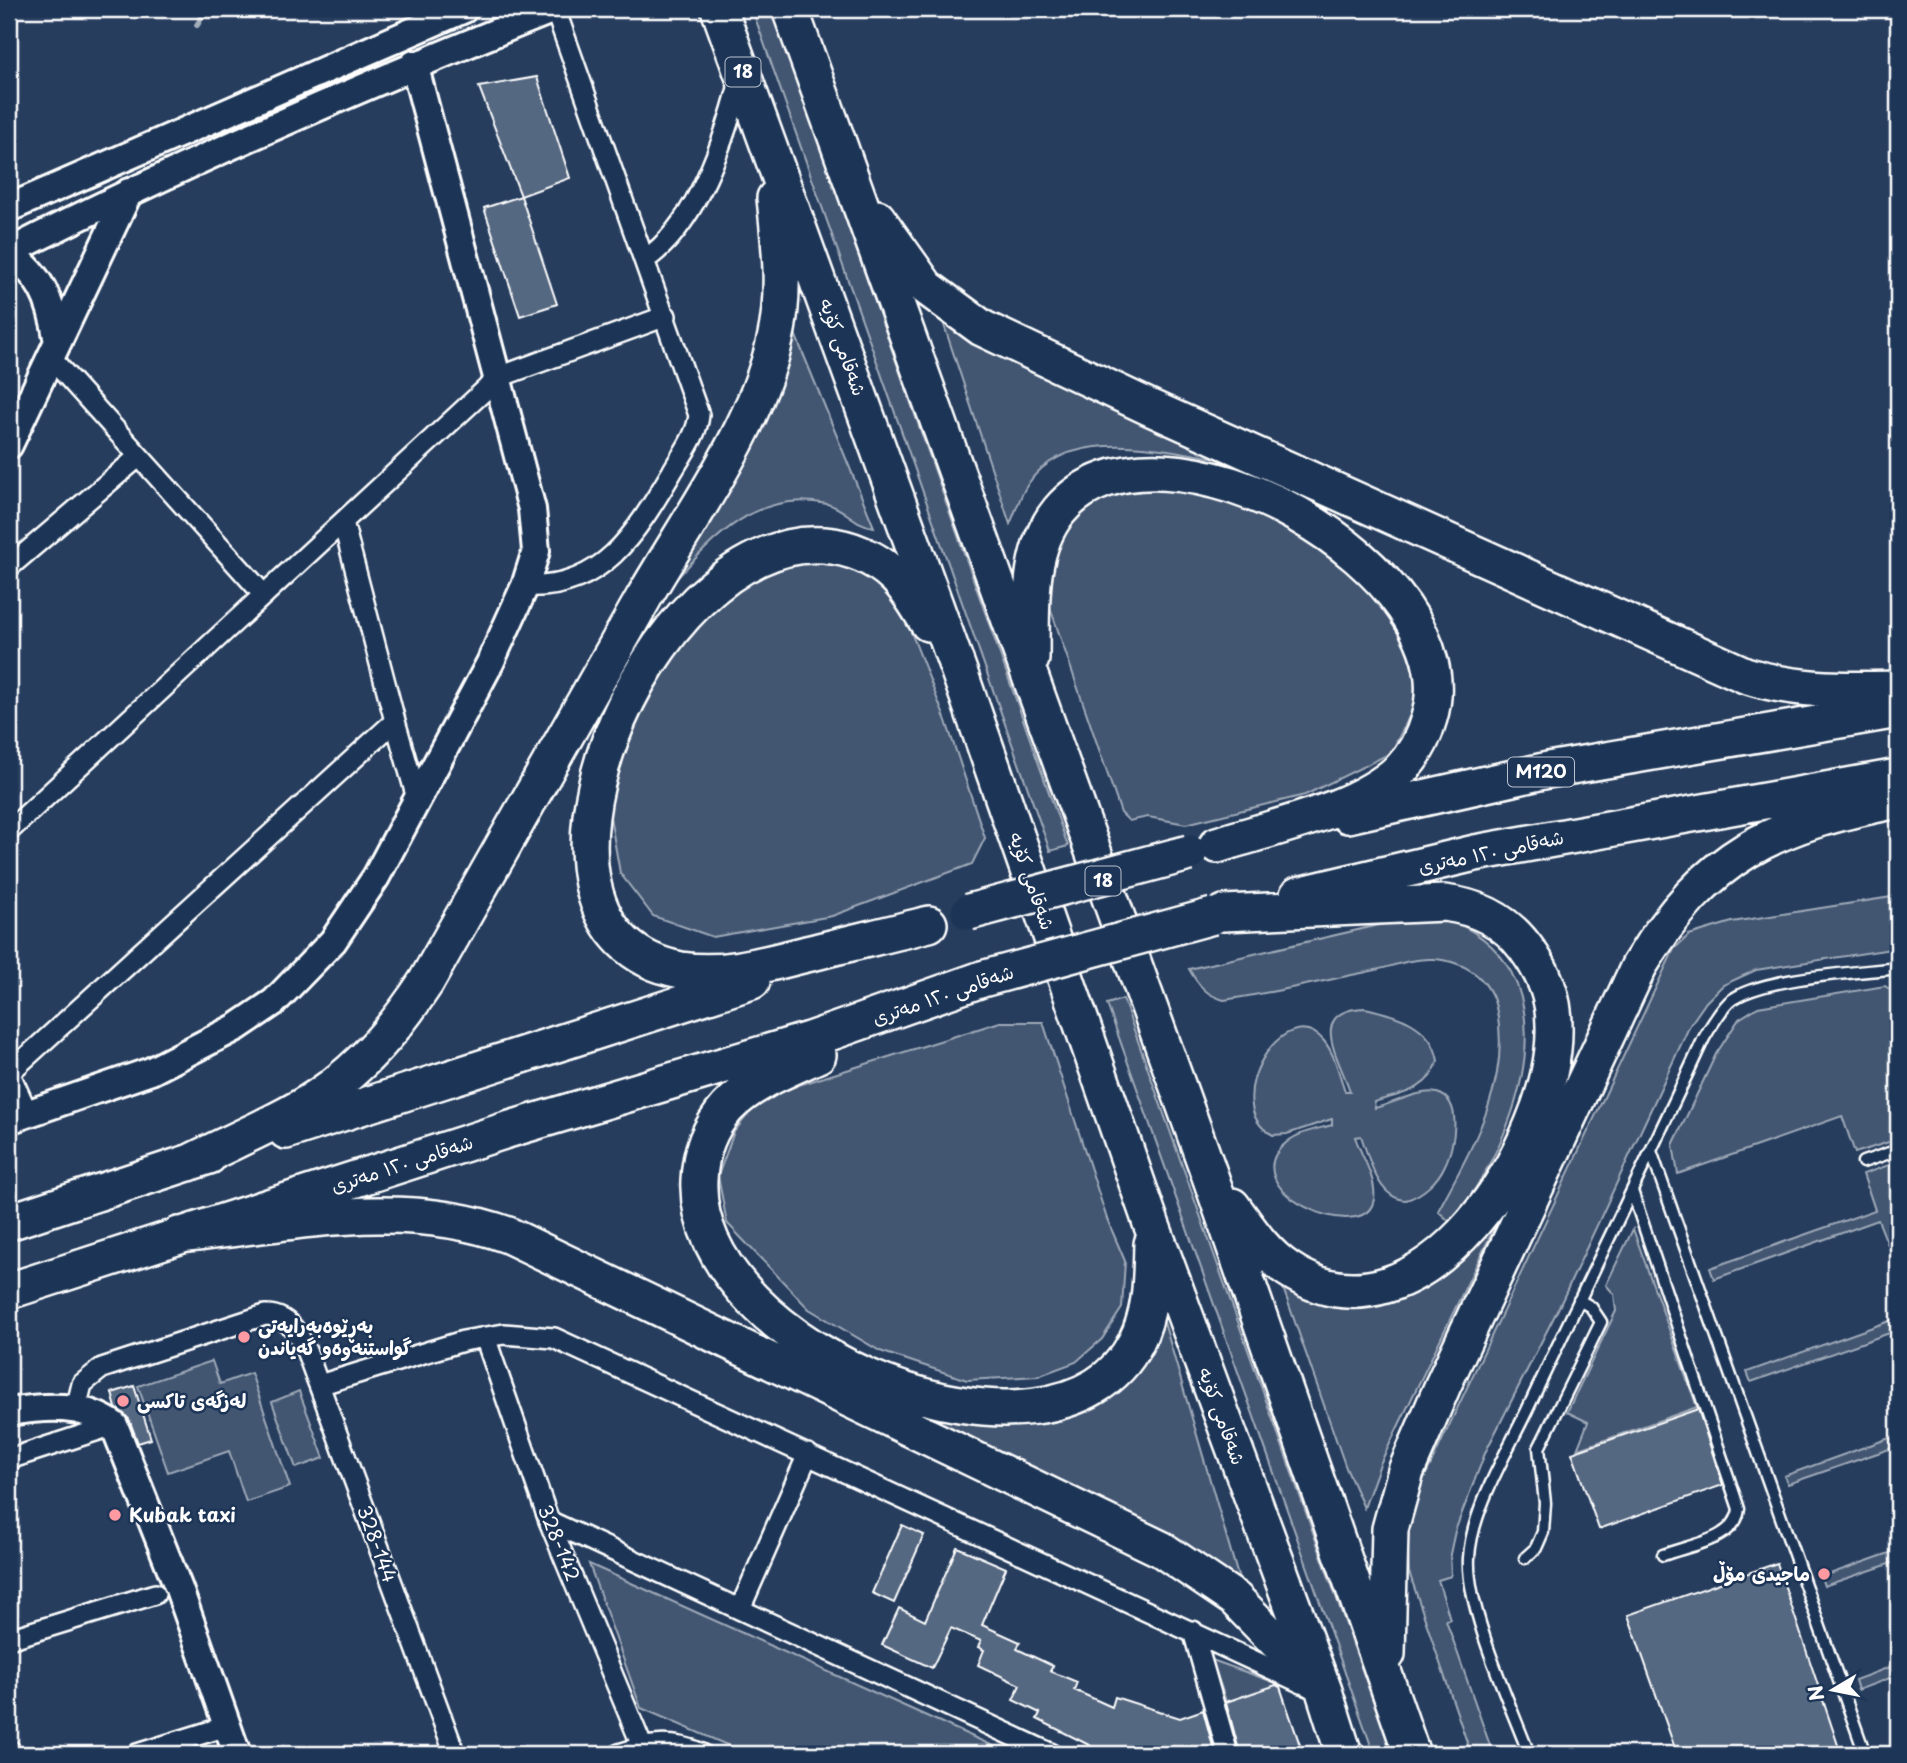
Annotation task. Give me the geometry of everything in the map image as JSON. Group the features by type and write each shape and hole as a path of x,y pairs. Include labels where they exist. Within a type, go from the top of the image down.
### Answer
{"highway":[{"name":"شەقامی کۆیە","path":"719,9 767,135 960,674 1152,1226 1344,1754"},
{"name":"18","path":"790,9 1210,1176 1412,1754"},
{"path":"189,1163 318,1097 367,1057 409,1008 718,470 763,380 779,319 782,256 767,135"},
{"path":"847,173 926,287 962,316 1002,338 1745,675 1773,684 1809,690 1898,689"},
{"path":"1031,684 1032,599 1042,544 1059,512 1087,488 1104,480 1139,471 1158,471 1219,483 1292,512 1348,548 1389,588 1422,634 1433,673 1432,703 1425,733 1403,767 1374,789 1341,805 1203,849"},
{"path":"929,924 736,970 700,972 667,966 628,944 601,908 590,865 594,806 602,768 617,722 628,695 659,645 702,596 737,570 776,550 811,544 828,545 863,555 878,563 905,587 960,674"},
{"name":"M120","path":"929,924 1203,849 1548,770 1898,710"},
{"name":"شەقامی ١٢٠ مەتری","path":"9,1291 507,1130 809,1040 966,984 1219,915 1475,853 1898,778"},
{"path":"1390,1693 1386,1631 1390,1529 1406,1471 1448,1373 1639,966 1669,919 1707,880 1749,846 1816,818 1898,800"},
{"path":"1210,1176 1259,1244 1290,1271 1308,1280 1348,1289 1379,1286 1408,1277 1442,1254 1469,1226 1514,1162 1544,1091 1554,1040 1552,1006 1533,958 1510,930 1480,911 1444,903 1219,915"},
{"path":"9,1222 929,924"},
{"path":"966,984 770,1079 738,1097 724,1112 706,1143 699,1185 702,1222 726,1271 758,1305 789,1332 824,1355 871,1379 944,1401 1039,1405 1066,1399 1108,1378 1135,1343 1149,1302 1152,1226"},
{"path":"179,1235 399,1213 460,1220 508,1235 1161,1549 1235,1599 1324,1693"}],"street":[{"path":"9,208 464,9"},
{"path":"264,595 138,458 54,347 52,308 43,285 28,267 9,252 129,192 414,64 554,9 698,405 698,424 693,437 640,525 609,558 565,584 525,586"},
{"path":"395,721 9,1072 18,1117 151,1071 237,1027 274,1002 333,941 376,877 461,723 525,586 536,551 536,529 499,377 414,64"},
{"path":"646,259 673,232 706,177 731,118 743,71"},
{"path":"9,445 129,192"},
{"path":"9,831 499,377 666,316"},
{"path":"9,567 138,458"},
{"path":"343,522 418,802"},
{"name":"328-144","path":"76,1409 82,1384 102,1368 265,1315 281,1317 298,1335 318,1385 455,1754"},
{"path":"318,1385 485,1337 504,1334 554,1338 1287,1673 1324,1693"},
{"name":"328-142","path":"485,1337 550,1521 642,1746"},
{"path":"9,1412 43,1406 76,1409 96,1413 114,1425 179,1589 237,1754"},
{"path":"9,1459 114,1425"},
{"path":"740,1609 808,1454"},
{"path":"550,1521 1050,1754"},
{"path":"9,1639 155,1594"},
{"path":"1193,1631 1228,1754"},
{"path":"137,1754 227,1726"},
{"path":"619,1754 642,1746 664,1744 702,1754"}],"lane":[{"path":"1528,1754 1479,1616 1469,1575 1469,1557 1482,1506 1704,1038 1728,1003 1766,986 1898,968"},
{"path":"1863,1162 1898,1150"},
{"path":"1651,1151 1866,1754"},
{"path":"1632,1191 1739,1509 1738,1521 1730,1531 1663,1555"},
{"path":"1525,1558 1536,1548 1543,1532 1545,1503 1539,1448 1601,1322 1591,1307 1579,1300"}],"shaded area":[{"path":"752,9 771,9 1068,846 1050,851"},
{"path":"940,313 1232,461 1123,446 1095,447 1069,453 1046,465 1028,484 1010,524"},
{"path":"789,319 874,527 867,526 827,504 798,501 772,505 727,529 688,566 651,607"},
{"path":"1158,486 1244,506 1332,552 1398,625 1415,676 1415,705 1391,753 1305,795 1186,824 1148,817 1129,821 1121,813 1044,590 1051,543 1081,512 1115,490"},
{"path":"840,558 894,589 946,721 985,838 972,864 832,916 713,937 653,916 620,873 610,817 610,767 631,711 744,567"},
{"path":"1898,896 1898,948 1756,970 1723,985 1706,1002 1690,1025 1560,1305 1486,1451 1455,1531 1450,1554 1451,1576 1438,1580 1450,1619 1446,1620 1493,1754 1471,1754 1409,1572 1407,1530 1421,1485 1674,949 1689,935 1732,922"},
{"path":"1441,917 1484,940 1511,973 1524,1012 1525,1056 1515,1102 1498,1147 1476,1188 1450,1222 1438,1211 1475,1140 1493,1090 1498,1065 1500,1039 1497,1012 1494,1000 1483,981 1456,963 1425,959 1224,1000 1203,989 1189,969 1392,922"},
{"path":"1885,986 1895,993 1898,1010 1898,1139 1855,1153 1842,1116 1678,1174 1673,1145 1716,1054 1739,1019 1758,1007"},
{"path":"1123,999 1392,1754 1374,1754 1107,1004"},
{"path":"1365,1008 1411,1023 1428,1038 1438,1061 1434,1071 1421,1085 1374,1102 1375,1108 1414,1095 1437,1093 1445,1097 1451,1105 1454,1114 1454,1137 1438,1177 1424,1191 1406,1200 1388,1193 1371,1166 1361,1136 1355,1137 1371,1175 1374,1199 1366,1213 1349,1218 1327,1215 1305,1207 1286,1194 1275,1178 1273,1160 1287,1142 1309,1131 1332,1125 1332,1119 1287,1134 1273,1135 1257,1121 1251,1101 1254,1080 1262,1059 1276,1042 1292,1031 1308,1030 1324,1041 1334,1058 1345,1091 1350,1091 1331,1039 1331,1027 1336,1017 1347,1011"},
{"path":"1000,1022 1043,1022 1107,1219 1125,1261 1122,1308 1102,1339 1076,1362 1038,1376 967,1380 880,1351 809,1309 727,1223 718,1176 734,1132 758,1102 799,1085"},
{"path":"1898,1162 1898,1254 1892,1255 1878,1220 1714,1279 1710,1268 1875,1210 1863,1174"},
{"path":"1498,1220 1380,1464 1364,1508 1346,1468 1282,1285 1414,1289 1449,1272 1479,1234"},
{"path":"1633,1229 1697,1407 1577,1450 1588,1422 1567,1412 1616,1311 1614,1294 1606,1285"},
{"path":"1898,1318 1898,1330 1751,1382 1747,1372"},
{"path":"1164,1322 1240,1583 1199,1553 1107,1507 854,1391 1001,1421 1035,1424 1070,1412 1137,1356"},
{"path":"212,1361 220,1384 251,1373 290,1487 246,1502 229,1451 168,1472 138,1386"},
{"path":"299,1391 324,1458 296,1468 272,1402"},
{"path":"1898,1435 1898,1446 1788,1484 1784,1476"},
{"path":"1898,1550 1898,1561 1824,1586 1821,1577"},
{"path":"589,1564 1011,1754 748,1754 641,1708"},
{"path":"1212,1660 1279,1684 1303,1754 1244,1754"},
{"path":"1898,1664 1898,1675 1858,1690 1855,1680"}],"building":[{"path":"537,77 570,178 521,196 479,87"},
{"path":"521,196 557,304 520,316 484,208"},
{"path":"134,1386 151,1439 138,1443 129,1419 116,1408 112,1393"},
{"path":"1698,1409 1723,1485 1599,1529 1572,1453"},
{"path":"902,1525 924,1535 894,1603 872,1593"},
{"path":"957,1547 1006,1568 982,1625 1020,1642 1017,1649 1053,1666 1050,1671 1077,1682 1074,1690 1112,1707 1115,1697 1180,1718 1203,1710 1215,1754 1095,1754 1097,1749 1037,1719 1040,1713 1013,1700 1020,1685 978,1665 984,1650 978,1647 981,1641 951,1628 932,1668 882,1645 899,1608 925,1621"},
{"path":"1777,1563 1841,1754 1677,1754 1628,1615"},
{"path":"1276,1685 1280,1687 1303,1754 1240,1754 1226,1702"}],"waterway":[{"path":"197,25 207,9"}],"place":[{"name":"بەڕێوەبەرایەتی گواستنەوەو گەیاندن","path":"244,1337"},
{"name":"لەزگەی تاکسی","path":"123,1401"},
{"name":"Kubak taxi","path":"115,1515"},
{"name":"ماجیدی مۆڵ","path":"1824,1574"}]}
